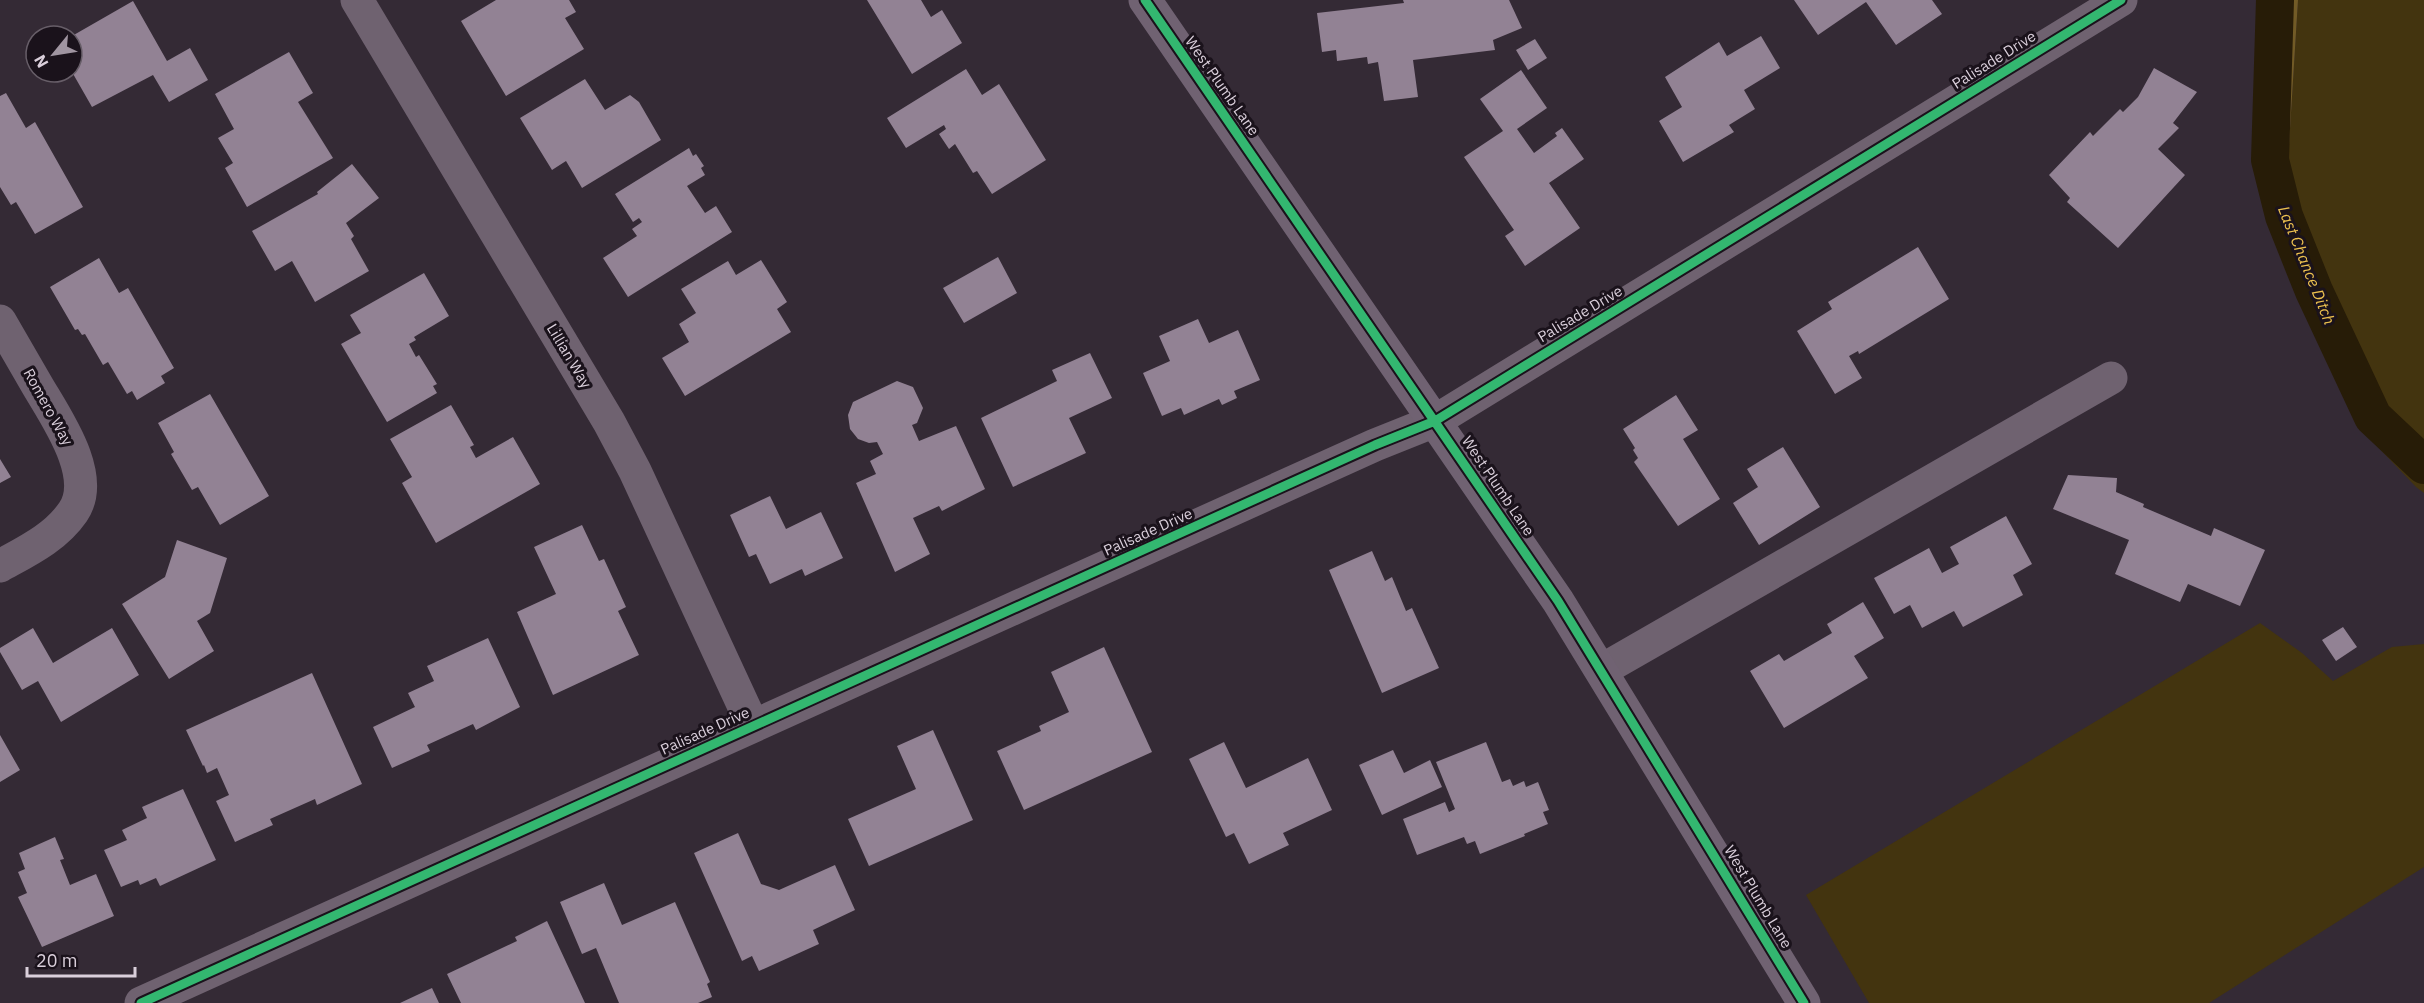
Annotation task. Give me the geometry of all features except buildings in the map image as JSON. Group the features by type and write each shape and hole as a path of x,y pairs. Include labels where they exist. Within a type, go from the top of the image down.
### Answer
{"main road":[{"name":"West Plumb Lane","path":"1145,0 1558,601 1804,1003"}],"street":[{"name":"Lillian Way","path":"357,0 609,422 635,471 753,726"},
{"name":"Palisade Drive","path":"141,1003 1435,421 2121,0"},
{"name":"Romero Way","path":"0,321 65,434 75,457 80,478 80,496 75,510 44,542 0,566"},
{"path":"1602,670 2111,378"}],"shaded area":[{"path":"2265,0 2298,0 2288,161 2310,241 2329,284 2310,318 2283,256 2259,166"},
{"path":"2298,0 2424,0 2424,493 2356,424 2310,318 2328,284 2310,241 2288,161"},
{"path":"2260,623 2302,653 2333,681 2392,647 2424,644 2424,867 2209,1003 1869,1003 1806,895"}],"waterway":[{"name":"Last Chance Ditch","path":"2275,0 2270,160 2284,216 2314,291 2373,417 2424,465"}],"cycle path":[{"path":"1145,0 1558,601 1804,1003"},
{"path":"141,1003 1375,445 1435,421 2121,0"}]}
